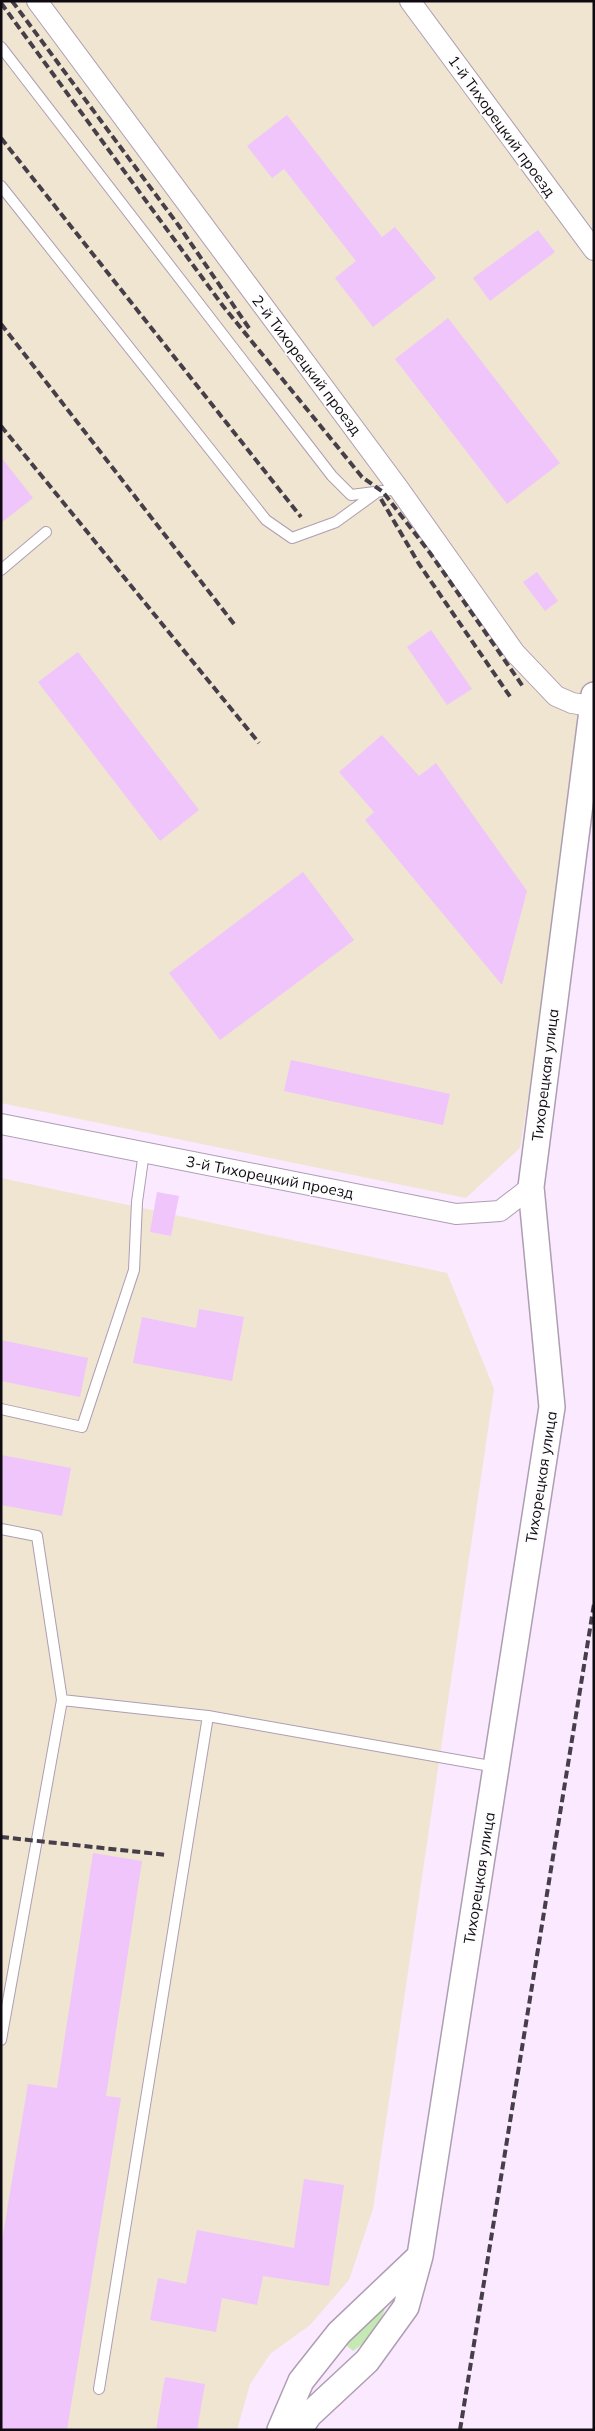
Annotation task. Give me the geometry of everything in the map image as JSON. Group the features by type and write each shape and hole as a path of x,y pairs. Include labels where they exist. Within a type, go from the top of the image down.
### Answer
{"street":[{"name":"2-й Тихорецкий проезд","path":"37,1 399,489 515,653 556,696 572,703 593,700"},
{"name":"1-й Тихорецкий проезд","path":"410,1 594,250"},
{"name":"Тихорецкая улица","path":"299,2430 309,2416 367,2362 406,2308 420,2256 552,1407 531,1186 593,700"},
{"name":"3-й Тихорецкий проезд","path":"1,1124 456,1214 500,1211 531,1186"},
{"path":"280,2430 301,2381 339,2333 420,2256"}],"lane":[{"path":"1,47 332,476 351,495 399,489"},
{"path":"1,186 266,520 292,538 336,522 377,493"},
{"path":"1,570 46,532"},
{"path":"1,1409 82,1426 134,1270 137,1202 144,1152"},
{"path":"1,1529 37,1536 62,1700 1,2040"},
{"path":"62,1700 208,1716 496,1767"},
{"path":"99,2389 208,1716"}],"shaded area":[{"path":"1,1 594,1 594,687 520,1148 466,1198 1,1103"},
{"path":"1,1178 447,1273 494,1389 373,2209 349,2280 310,2325 270,2354 250,2384 237,2430 1,2430"}],"green space":[{"path":"379,2305 385,2308 377,2328 369,2338 353,2351 345,2344"}],"building":[{"path":"287,115 382,237 395,227 436,278 373,327 335,278 356,261 284,169 272,178 247,146"},
{"path":"538,230 555,252 490,301 473,278"},
{"path":"448,318 560,463 507,504 395,359"},
{"path":"1,457 33,498 1,523"},
{"path":"537,572 558,601 545,611 523,582"},
{"path":"431,630 472,689 447,705 407,647"},
{"path":"78,652 199,810 160,841 38,682"},
{"path":"382,735 419,776 436,763 527,891 502,985 365,820 374,812 339,772"},
{"path":"303,872 354,940 220,1040 169,973"},
{"path":"291,1060 450,1094 443,1125 284,1091"},
{"path":"157,1192 179,1196 171,1236 150,1232"},
{"path":"199,1309 244,1317 232,1381 133,1363 142,1317 196,1328"},
{"path":"1,1340 88,1358 80,1397 1,1381"},
{"path":"1,1455 71,1468 62,1516 1,1505"},
{"path":"93,1853 142,1861 106,2096 121,2098 67,2430 1,2430 1,2247 28,2084 57,2088"},
{"path":"304,2179 344,2185 329,2286 263,2276 257,2305 222,2298 216,2332 150,2320 158,2278 186,2284 197,2230 294,2248"},
{"path":"165,2377 205,2384 197,2430 156,2430"}],"railway":[{"path":"12,1 179,226 251,331"},
{"path":"1,3 223,306 362,477 383,492 430,553 524,688"},
{"path":"1,138 301,517"},
{"path":"1,324 234,624"},
{"path":"1,426 259,743"},
{"path":"381,499 419,564 511,698"},
{"path":"460,2430 594,1604"},
{"path":"1,1837 167,1855"}]}
